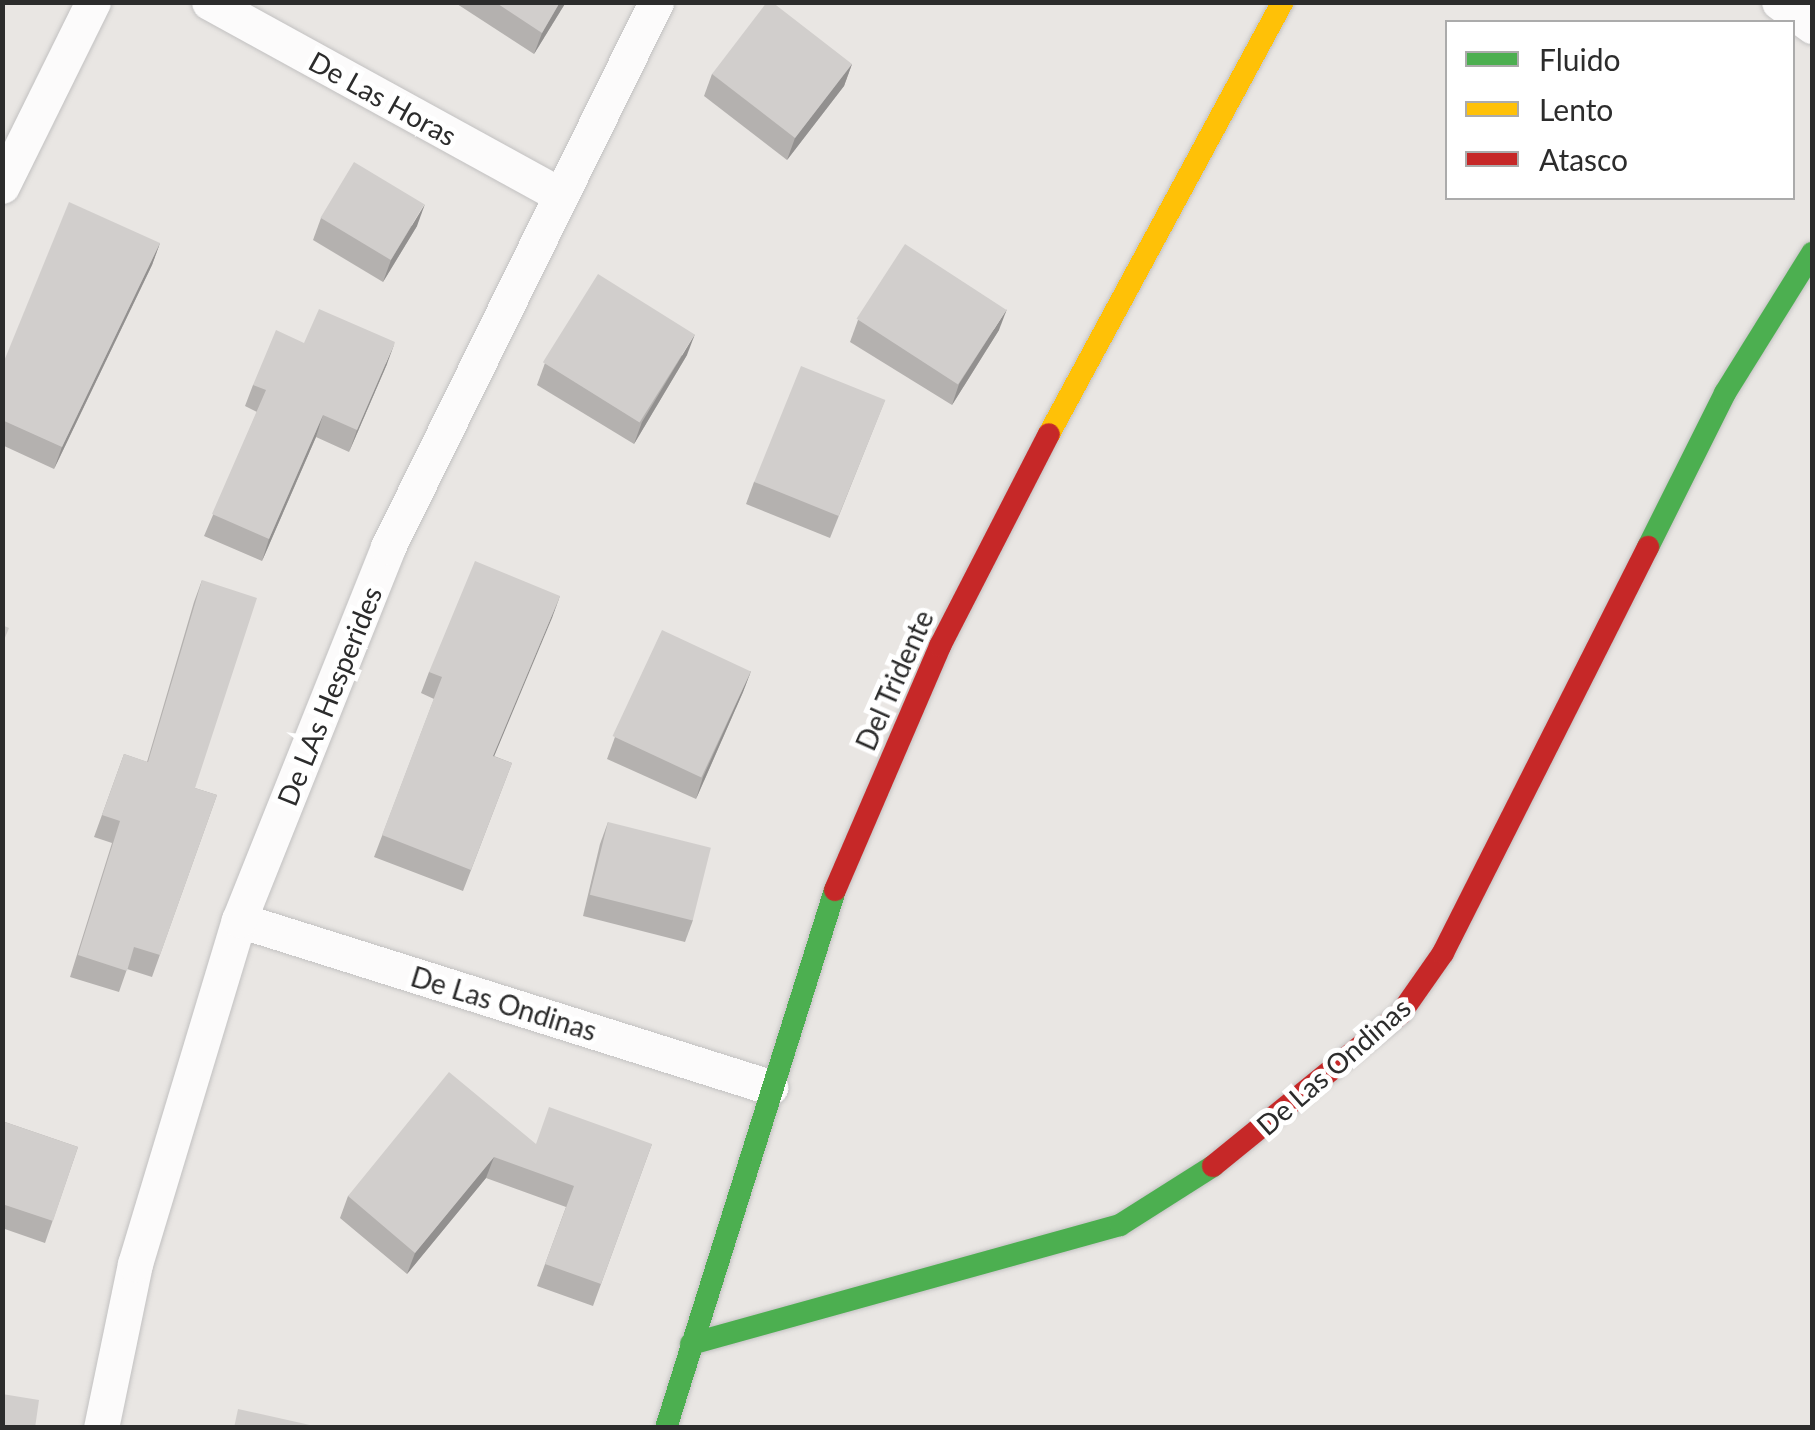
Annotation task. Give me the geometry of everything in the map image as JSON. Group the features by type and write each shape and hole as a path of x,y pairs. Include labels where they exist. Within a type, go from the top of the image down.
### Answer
{"street":[{"path":"2,186 93,2"},
{"name":"De Las Horas","path":"209,2 556,194"},
{"name":"De LAs Hesperides","path":"102,1428 134,1264 238,920 388,547 556,194 656,2"},
{"name":"Del Tridente","path":"666,1428 836,886 940,646 1214,116 1283,2"},
{"path":"1778,2 1812,26"},
{"name":"De Las Ondinas","path":"691,1344 1120,1225 1232,1154 1401,1013 1444,952 1725,393 1812,252"},
{"name":"De Las Ondinas","path":"238,920 770,1087"}],"building":[{"path":"495,2 560,2 542,33"},
{"path":"767,2 852,64 795,138 712,74"},
{"path":"354,162 424,204 391,260 321,218"},
{"path":"69,202 160,243 62,447 2,420 2,366"},
{"path":"905,244 1006,310 958,385 857,319"},
{"path":"598,274 695,334 640,423 543,362"},
{"path":"319,309 395,342 357,430 323,415 269,539 212,514 266,390 253,385 276,330 304,343"},
{"path":"801,366 885,400 839,516 754,482"},
{"path":"475,561 560,596 493,756 512,763 471,870 382,835 442,677 429,672"},
{"path":"202,580 257,598 195,788 217,795 160,955 134,947 127,971 78,955 120,821 102,815 124,754 148,762"},
{"path":"2,625 9,628 2,645"},
{"path":"662,630 751,671 701,777 613,736"},
{"path":"608,822 711,848 693,920 590,895"},
{"path":"449,1072 536,1144 549,1107 652,1144 601,1284 545,1264 574,1186 494,1157 415,1253 348,1196"},
{"path":"2,1121 78,1147 53,1221 2,1204"},
{"path":"2,1394 39,1400 35,1428 2,1428"},
{"path":"238,1409 310,1425 310,1428 234,1428"}],"traffic: fast":[{"path":"1648,547 1725,393 1812,253"},
{"path":"666,1428 835,890"},
{"path":"691,1344 1120,1225 1213,1166"}],"traffic: slow":[{"path":"1049,434 1283,2"}],"traffic: jam":[{"path":"835,890 940,646 1049,434"},
{"path":"1213,1166 1401,1013 1443,953 1648,547"}]}
